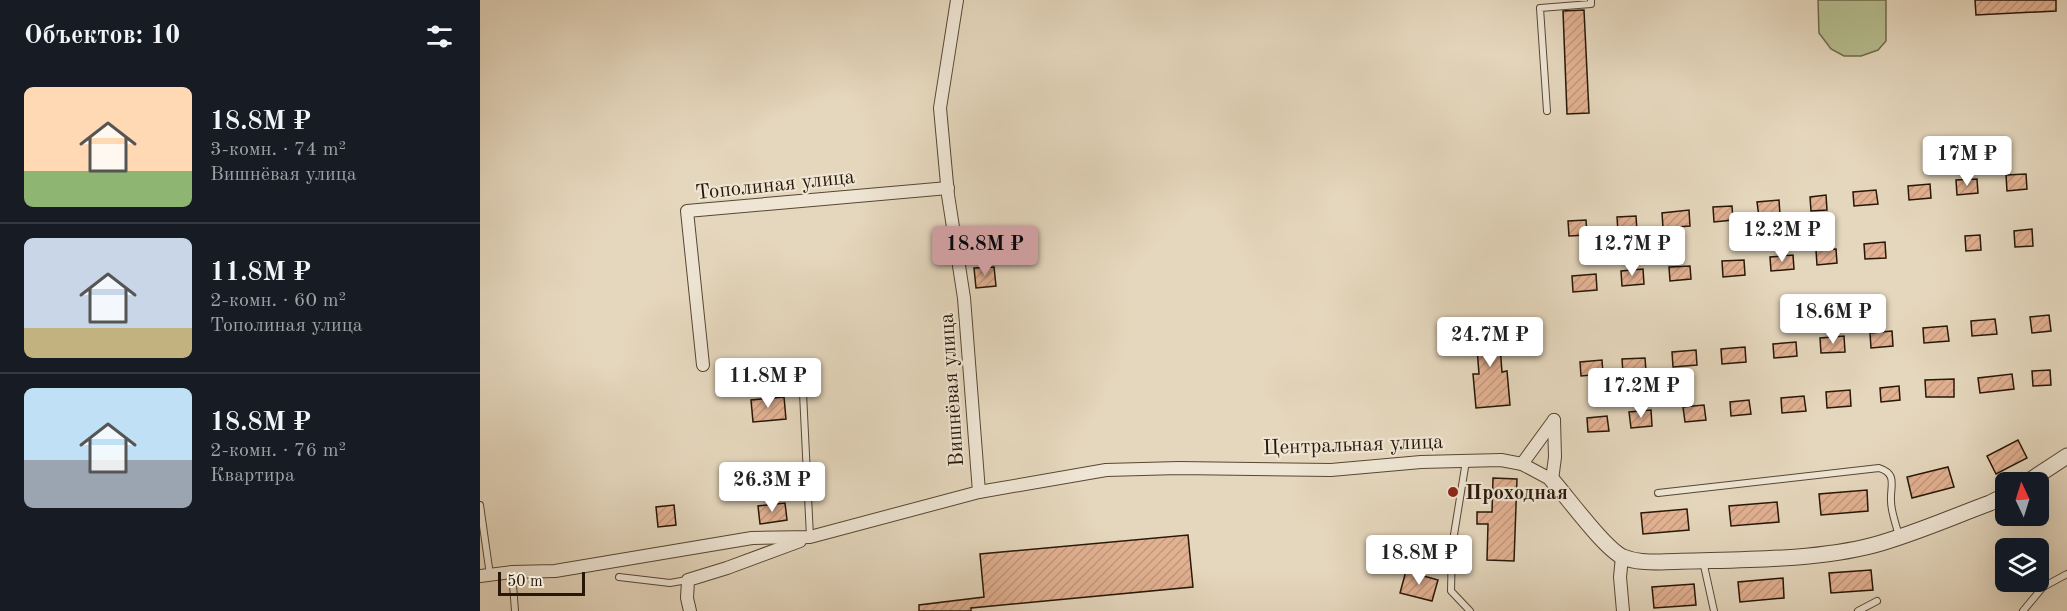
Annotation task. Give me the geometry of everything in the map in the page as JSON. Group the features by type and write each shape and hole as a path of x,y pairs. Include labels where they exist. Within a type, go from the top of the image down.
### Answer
{"street":[{"name":"Вишнёвая улица","path":"957,0 940,108 948,188 964,298 979,492"},
{"name":"Тополиная улица","path":"703,365 687,211 948,188"},
{"path":"1522,464 1554,420 1555,457 1552,480"},
{"path":"2043,472 2067,456"},
{"name":"Центральная улица","path":"485,575 555,571 752,538 810,537 979,492 1106,470 1179,468 1331,470 1466,460 1501,460 1522,464 1552,480 1609,547 1622,557"},
{"path":"1623,611 1620,577 1622,557 1638,561 1703,560 1839,552 1875,545 1995,500"},
{"path":"690,611 687,598 688,580 810,537"}],"lane":[{"path":"1540,0 1547,111"},
{"path":"1540,8 1591,4 1591,0"},
{"path":"803,393 810,537"},
{"path":"1466,460 1452,547 1451,591 1470,611"},
{"path":"1658,493 1879,468 1886,470 1891,477 1893,489 1890,500 1899,536"},
{"path":"480,505 485,575"},
{"path":"1703,560 1714,611"},
{"path":"512,572 515,611"},
{"path":"2023,611 2043,587 2067,574"},
{"path":"619,577 670,583 688,580"},
{"path":"1858,611 1877,601"}],"green space":[{"path":"1818,0 1886,0 1886,41 1878,50 1861,56 1844,56 1831,49 1819,33"}],"building":[{"path":"1975,0 2056,0 2056,11 1976,15"},
{"path":"1584,10 1589,113 1567,114 1563,11"},
{"path":"2026,174 2027,189 2007,191 2006,175"},
{"path":"1977,179 1978,193 1957,195 1956,180"},
{"path":"1930,184 1931,198 1909,200 1908,186"},
{"path":"1876,190 1878,204 1854,206 1853,192"},
{"path":"1826,195 1827,210 1811,211 1810,197"},
{"path":"1779,200 1780,215 1759,217 1757,202"},
{"path":"1732,206 1733,220 1714,222 1713,207"},
{"path":"1689,210 1690,226 1663,228 1662,213"},
{"path":"1636,216 1637,231 1618,232 1617,217"},
{"path":"1586,220 1587,235 1569,236 1568,221"},
{"path":"2032,229 2033,246 2015,247 2014,231"},
{"path":"1980,235 1981,250 1966,251 1965,236"},
{"path":"1885,242 1886,258 1865,259 1864,244"},
{"path":"1836,249 1837,263 1817,265 1816,250"},
{"path":"1793,255 1794,269 1771,271 1770,257"},
{"path":"1744,260 1745,275 1723,277 1722,261"},
{"path":"1690,266 1691,279 1670,281 1669,267"},
{"path":"994,267 996,286 976,288 974,268"},
{"path":"1643,269 1644,284 1622,286 1621,271"},
{"path":"1596,274 1597,290 1573,292 1572,276"},
{"path":"2049,315 2051,331 2032,333 2030,317"},
{"path":"1995,319 1997,334 1972,336 1971,321"},
{"path":"1498,321 1502,372 1507,371 1510,405 1476,408 1473,374 1479,374 1475,322"},
{"path":"1947,326 1949,341 1924,343 1923,328"},
{"path":"1892,331 1893,346 1871,348 1870,333"},
{"path":"1844,336 1845,352 1821,353 1820,338"},
{"path":"1796,342 1797,356 1774,358 1773,344"},
{"path":"1745,347 1746,362 1722,364 1721,349"},
{"path":"1696,350 1697,365 1673,367 1672,352"},
{"path":"1645,358 1646,371 1623,373 1622,359"},
{"path":"1602,360 1603,374 1581,376 1580,362"},
{"path":"2050,370 2051,385 2033,386 2032,371"},
{"path":"2012,374 2014,389 1980,393 1978,378"},
{"path":"1954,379 1954,397 1926,397 1925,380"},
{"path":"1899,386 1900,400 1881,402 1880,388"},
{"path":"1850,390 1851,406 1827,408 1826,392"},
{"path":"1804,396 1806,411 1782,413 1781,398"},
{"path":"784,397 786,419 753,422 751,400"},
{"path":"1749,400 1751,414 1731,416 1730,402"},
{"path":"1704,405 1706,420 1685,422 1683,407"},
{"path":"1651,410 1652,426 1631,428 1629,412"},
{"path":"1607,416 1609,431 1588,432 1587,418"},
{"path":"2018,440 2027,458 2000,472 1995,472 1987,456"},
{"path":"1948,467 1954,487 1912,498 1907,477"},
{"path":"1493,478 1517,479 1514,561 1487,560 1488,524 1477,524 1477,512 1492,512"},
{"path":"1867,490 1868,511 1821,515 1819,494"},
{"path":"1777,502 1779,522 1731,526 1729,506"},
{"path":"785,503 787,520 760,524 758,506"},
{"path":"674,505 676,525 658,527 656,507"},
{"path":"1687,509 1689,530 1643,534 1641,513"},
{"path":"1188,535 1193,587 971,608 971,611 919,611 919,605 984,597 980,554"},
{"path":"1871,570 1873,590 1831,593 1829,573"},
{"path":"1406,571 1438,580 1432,601 1400,593"},
{"path":"1783,578 1784,598 1740,602 1738,582"},
{"path":"1694,584 1696,605 1654,608 1652,587"}],"place":[{"name":"Проходная","path":"1453,492"}]}
